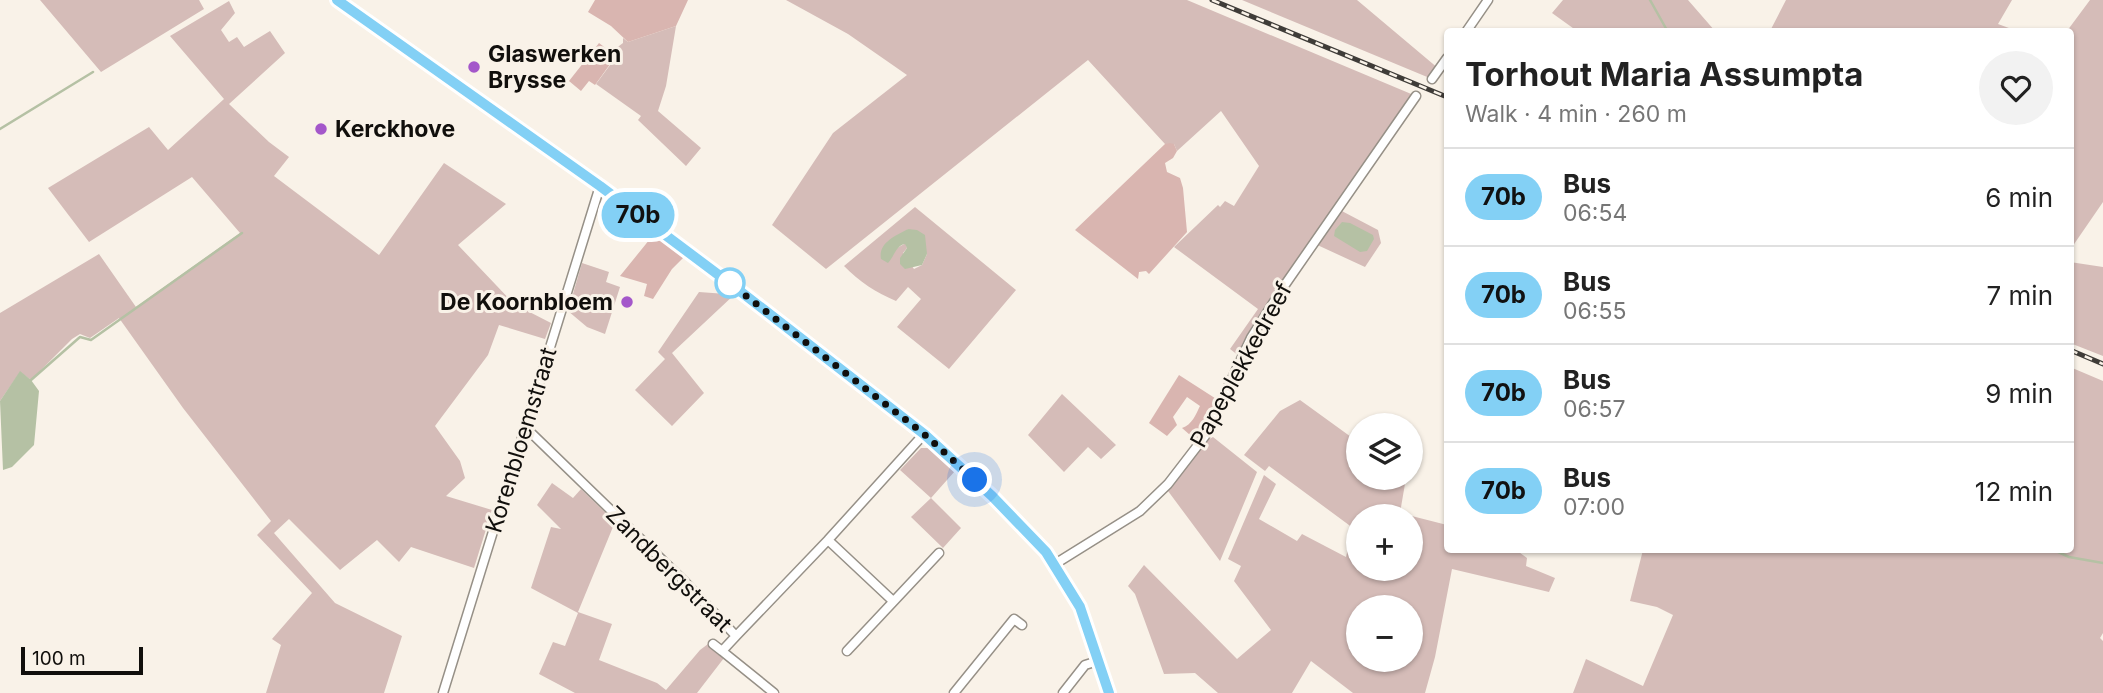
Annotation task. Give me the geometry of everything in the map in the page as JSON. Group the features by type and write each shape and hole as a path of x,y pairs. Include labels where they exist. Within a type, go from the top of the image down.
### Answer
{"street":[{"path":"337,0 600,186 924,434 992,496 1039,543 1055,564 1080,607 1109,693"},
{"path":"1469,28 1488,0"},
{"path":"1432,79 1444,62"},
{"name":"Papeplekkedreef","path":"1055,564 1140,511 1168,484 1205,436 1251,338 1416,96"},
{"name":"Korenbloemstraat","path":"443,693 600,186"},
{"name":"Zandbergstraat","path":"525,427 677,574 736,636 924,434"},
{"path":"828,540 893,601"},
{"path":"847,651 939,552"},
{"path":"954,693 1014,619 1022,625"},
{"path":"722,651 736,636"},
{"name":"Zandbergstraat","path":"713,643 774,693"},
{"path":"1063,693 1085,665 1098,661"}],"shaded area":[{"path":"40,0 199,0 204,9 101,72"},
{"path":"595,0 688,0 676,26 628,42 611,26 588,12"},
{"path":"786,0 1187,0 1416,96 1338,209 1378,230 1381,243 1365,267 1313,243 1282,289 1243,359 1230,349 1258,309 1174,247 1218,205 1220,207 1225,201 1234,206 1259,166 1221,111 1177,151 1174,144 1165,144 1088,60 826,269 772,225 833,133 907,75 848,34"},
{"path":"1242,0 1357,0 1439,69 1432,79"},
{"path":"1563,0 1688,0 1712,28 1573,28 1552,13"},
{"path":"1786,0 2012,0 1998,24 2009,28 1772,28"},
{"path":"2090,0 2103,0 2103,202 2074,244 2074,28 2069,28"},
{"path":"229,1 235,13 221,30 229,42 237,37 244,47 270,31 285,53 229,104 289,157 274,176 379,255 444,163 506,204 458,245 514,304 551,323 545,339 499,325 488,355 435,426 460,461 465,478 446,496 492,510 474,568 411,547 399,562 377,540 340,570 289,519 274,533 335,603 402,636 384,693 266,693 281,645 272,639 312,593 257,535 271,521 183,408 119,318 90,338 80,334 72,339 31,380 20,372 0,401 0,313 99,254 136,307 240,233 192,177 89,242 48,188 149,127 168,150 224,99 170,36"},
{"path":"676,26 666,86 658,111 701,148 686,166 638,120 641,116 596,84 616,57 610,49 623,43 623,38 628,42"},
{"path":"599,43 616,56 595,85 589,81 581,91 569,81"},
{"path":"1165,144 1174,144 1177,151 1173,158 1165,163 1167,172 1180,178 1187,232 1149,274 1146,271 1139,272 1138,279 1075,230"},
{"path":"915,207 1016,290 949,369 897,327 921,299 908,287 896,301 868,286 844,266","holes":["908,229 927,254 922,265 914,269 903,253 907,248 906,243 897,248"]},
{"path":"1342,222 1350,223 1373,235 1374,239 1367,251 1360,252 1334,236 1335,230"},
{"path":"908,229 925,235 927,254 922,265 905,269 900,264 900,258 907,248 905,244 897,249 888,263 881,259 885,244"},
{"path":"654,234 684,257 672,269 653,299 644,296 647,284 620,276"},
{"path":"582,263 609,272 606,282 620,287 605,334 587,327 568,311"},
{"path":"2074,263 2103,267 2103,356 2074,345"},
{"path":"729,290 735,294 672,353 704,393 672,426 635,390 665,359 658,352 699,292 726,294"},
{"path":"2074,369 2103,381 2103,633 2100,638 2103,641 2103,693 1573,693 1586,659 1643,686 1673,615 1657,607 1630,601 1642,553 2074,553"},
{"path":"20,371 39,391 34,445 12,467 3,470 0,401"},
{"path":"1179,375 1221,402 1198,442 1182,428 1191,422 1200,406 1187,397 1173,417 1177,425 1167,436 1149,423"},
{"path":"1062,394 1116,445 1101,459 1088,447 1064,472 1028,435"},
{"path":"1300,400 1346,433 1346,490 1404,490 1402,504 1346,504 1346,523 1269,466 1265,471 1244,455 1280,411"},
{"path":"1213,437 1257,472 1220,561 1168,491 1195,453"},
{"path":"921,448 930,448 955,471 931,498 900,470"},
{"path":"1264,475 1276,484 1259,519 1297,541 1302,534 1346,557 1346,581 1423,581 1423,519 1444,524 1444,553 1520,553 1527,558 1526,566 1555,578 1549,592 1452,569 1435,657 1425,693 1353,693 1311,661 1292,693 1218,693 1195,673 1164,674 1135,594 1128,586 1144,565 1237,659 1271,630 1234,581 1241,566 1228,559"},
{"path":"552,483 573,498 581,489 615,522 578,612 612,624 599,660 657,683 666,690 708,644 724,658 697,693 575,693 539,674 553,642 565,646 578,613 531,588 551,527 561,529 537,505"},
{"path":"931,498 961,528 943,548 911,517"}],"waterway":[{"path":"1650,0 1666,28"},
{"path":"0,129 93,72"},
{"path":"31,380 80,337 91,340 242,233"},
{"path":"2060,553 2103,563"}],"railway":[{"path":"1212,0 1444,96"},
{"path":"2074,352 2103,364"}],"bus line":[{"name":"70b","path":"337,0 600,186 924,434 992,496 1046,552 1080,607 1109,693"}],"place":[{"name":"Glaswerken Brysse","path":"474,67"},
{"name":"Kerckhove","path":"321,129"},
{"name":"De Koornbloem","path":"627,302"}],"route":[{"path":"730,283 728,282 924,434 975,480"}]}
